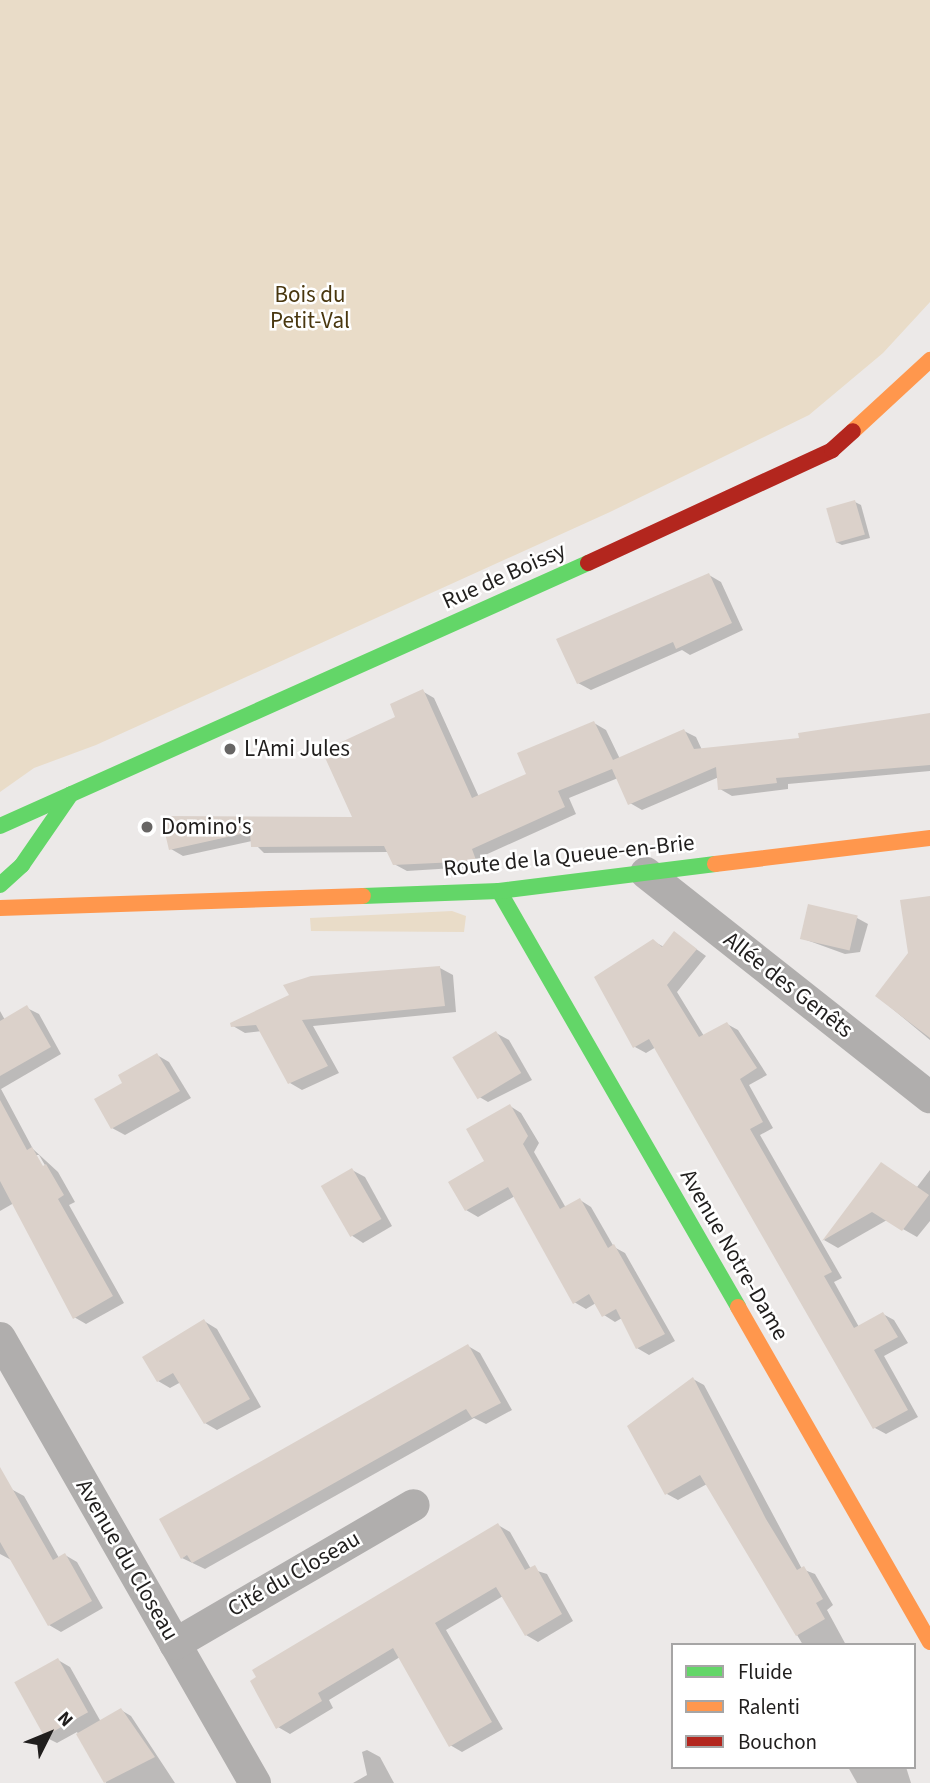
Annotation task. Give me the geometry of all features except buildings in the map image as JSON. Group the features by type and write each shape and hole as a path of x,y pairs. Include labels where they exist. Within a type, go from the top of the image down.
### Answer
{"street":[{"name":"Rue de Boissy","path":"0,826 745,493 831,450 930,360"},
{"path":"0,884 28,868 71,794"},
{"name":"Route de la Queue-en-Brie","path":"0,908 84,902 499,891 930,838"},
{"path":"0,858 28,868"},
{"name":"Allée des Genêts","path":"646,873 930,1097"},
{"path":"64,890 84,902"},
{"name":"Avenue Notre-Dame","path":"499,891 930,1642"},
{"name":"Avenue du Closeau","path":"0,1338 254,1783"},
{"name":"Cité du Closeau","path":"175,1644 414,1505"}],"green space":[{"name":"Bois du Petit-Val","path":"0,0 930,0 930,302 883,353 809,415 610,512 96,745 34,768 0,792"},
{"path":"452,911 466,916 464,932 311,931 310,918"}],"traffic: fast":[{"path":"0,826 588,563"},
{"path":"0,885 22,865 71,794"},
{"path":"363,896 499,891 715,864"},
{"path":"499,891 738,1307"}],"traffic: slow":[{"path":"853,431 930,360"},
{"path":"715,864 930,838"},
{"path":"0,908 363,896"},
{"path":"738,1307 930,1642"}],"traffic: jam":[{"path":"588,563 832,450 853,431"}],"place":[{"name":"L'Ami Jules","path":"230,749"},
{"name":"Domino's","path":"147,827"}]}
